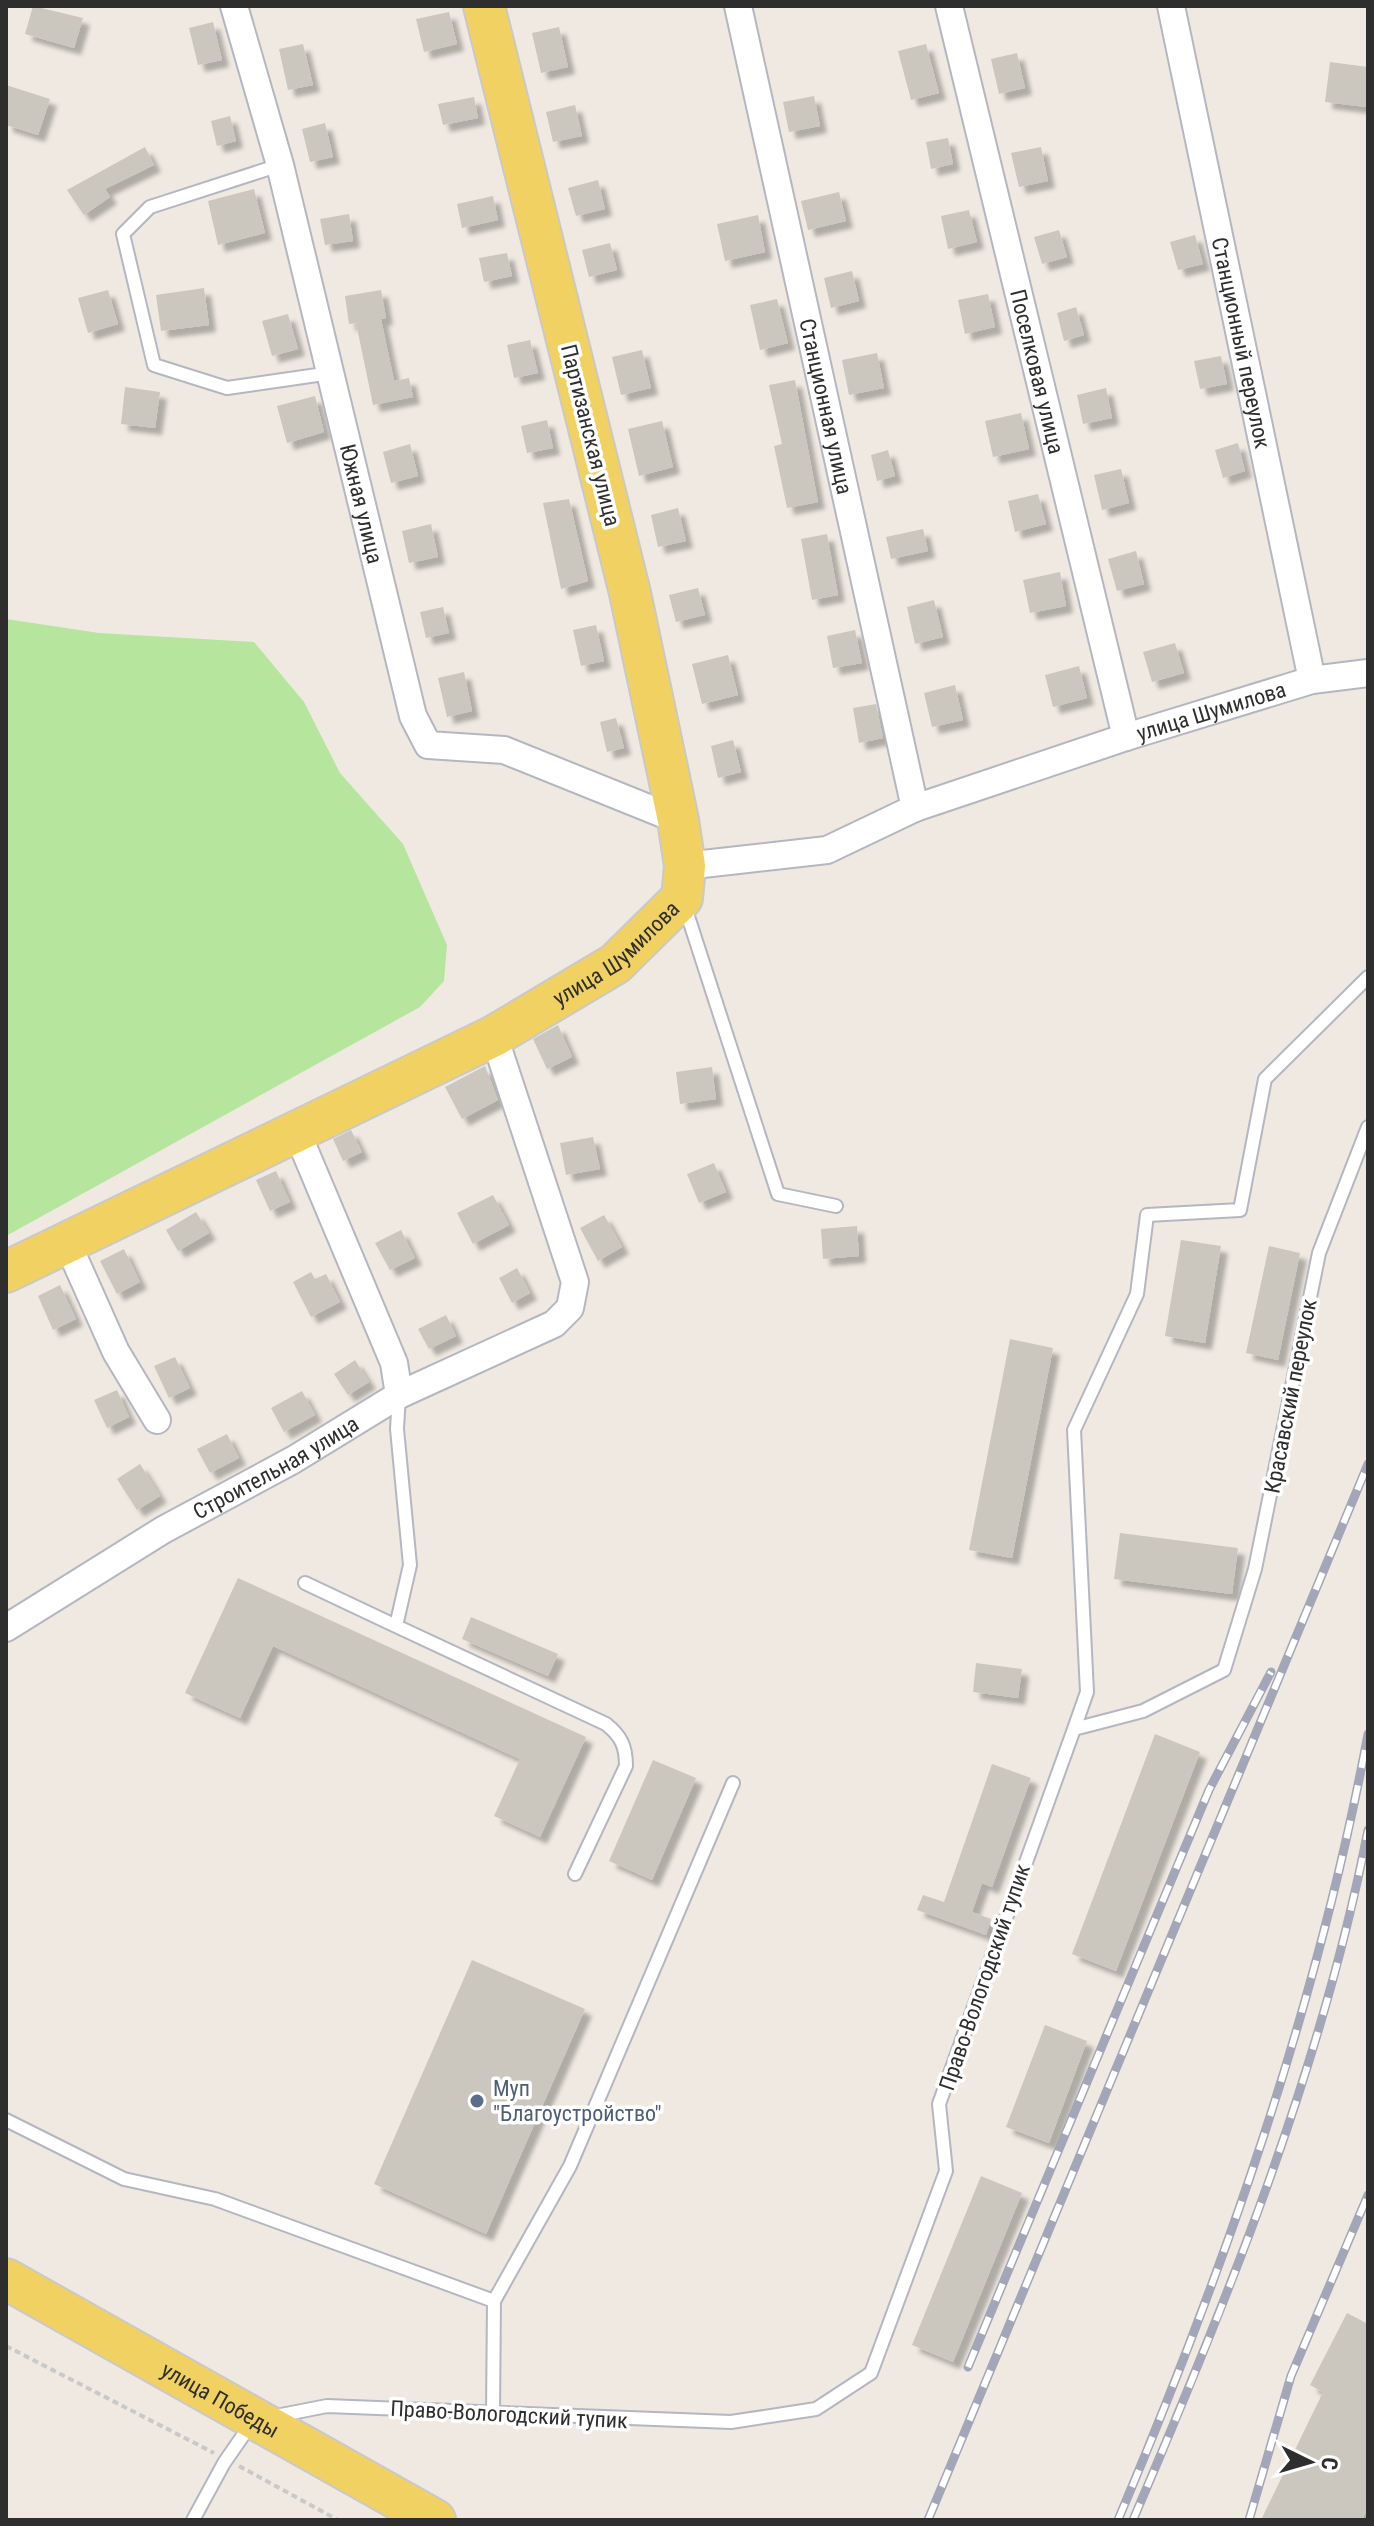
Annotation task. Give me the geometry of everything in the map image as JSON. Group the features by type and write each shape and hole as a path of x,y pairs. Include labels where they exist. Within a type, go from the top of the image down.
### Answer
{"main road":[{"name":"Партизанская улица","path":"484,6 630,593 678,820 683,882"},
{"name":"улица Шумилова","path":"6,1272 66,1240 494,1036 615,964 683,882"},
{"name":"улица Победы","path":"6,2279 435,2520"}],"street":[{"name":"Южная улица","path":"234,6 280,165 413,716 428,745 504,750 678,820"},
{"name":"Станционная улица","path":"738,6 915,808"},
{"name":"Поселковая улица","path":"949,6 1126,737"},
{"name":"Станционный переулок","path":"1171,6 1312,680"},
{"name":"улица Шумилова","path":"683,882 827,850 915,808 1126,737 1312,680 1368,673"},
{"name":"Строительная улица","path":"6,1628 163,1530 293,1460 399,1395 554,1324 570,1308 575,1282 494,1036"},
{"path":"296,1130 394,1363 399,1395"},
{"path":"66,1240 116,1352 157,1420"}],"lane":[{"path":"280,165 150,207 123,234 154,365 227,388 331,373"},
{"path":"683,882 778,1194 836,1206"},
{"name":"Право-Вологодский тупик","path":"254,2420 327,2406 731,2422 816,2409 871,2373 946,2171 939,2104 1087,1692 1074,1430 1137,1294 1147,1215 1240,1210 1265,1079 1368,977"},
{"name":"Красавский переулок","path":"1074,1729 1143,1711 1224,1670 1255,1569 1319,1253 1368,1127"},
{"path":"396,1626 410,1565 397,1429 399,1395"},
{"path":"305,1583 606,1724 619,1734 626,1749 626,1766 575,1874"},
{"path":"493,2412 494,2301 570,2166 733,1783"},
{"path":"6,2120 124,2179 215,2199 494,2301"},
{"path":"193,2520 226,2459 254,2420"}],"path":[{"path":"6,2346 338,2520"}],"green space":[{"path":"6,619 99,633 254,642 304,702 340,773 403,844 447,945 444,981 420,1007 6,1236"}],"building":[{"path":"33,6 83,18 74,48 25,34"},
{"path":"449,12 457,44 424,52 416,19"},
{"path":"213,22 222,60 198,65 189,28"},
{"path":"559,27 568,67 541,73 532,33"},
{"path":"303,44 313,85 288,90 279,49"},
{"path":"926,44 939,93 911,100 898,51"},
{"path":"1017,53 1025,88 999,94 991,59"},
{"path":"1330,62 1368,67 1366,107 1325,102"},
{"path":"6,85 50,99 38,135 6,125"},
{"path":"814,96 820,126 789,132 783,102"},
{"path":"474,97 478,118 443,125 438,104"},
{"path":"575,105 582,136 553,142 546,112"},
{"path":"230,116 236,141 217,146 211,121"},
{"path":"325,123 333,157 310,162 302,129"},
{"path":"948,138 953,164 931,169 926,142"},
{"path":"145,147 154,165 105,189 110,197 84,215 67,190"},
{"path":"1041,147 1048,181 1019,187 1011,153"},
{"path":"598,180 605,209 576,216 568,188"},
{"path":"254,189 265,233 218,245 208,201"},
{"path":"839,192 846,221 808,230 801,201"},
{"path":"493,196 498,220 462,228 457,204"},
{"path":"969,210 977,242 948,249 941,216"},
{"path":"349,214 353,241 325,245 320,219"},
{"path":"758,215 765,252 725,261 717,224"},
{"path":"1059,230 1067,257 1042,264 1034,237"},
{"path":"1195,235 1203,264 1178,270 1170,242"},
{"path":"610,243 617,270 589,277 582,250"},
{"path":"507,253 512,276 484,282 479,258"},
{"path":"852,271 859,301 831,308 824,278"},
{"path":"204,288 209,325 161,331 156,295"},
{"path":"108,290 118,324 88,333 78,298"},
{"path":"381,290 386,318 381,319 394,381 409,378 413,397 373,405 356,323 349,324 345,296"},
{"path":"988,294 995,327 965,334 958,300"},
{"path":"777,299 788,343 760,350 750,305"},
{"path":"1076,307 1084,335 1064,341 1057,313"},
{"path":"288,314 298,349 272,356 262,321"},
{"path":"530,340 538,373 514,378 507,345"},
{"path":"642,350 651,388 621,395 612,357"},
{"path":"877,353 884,388 849,395 842,360"},
{"path":"1221,356 1227,384 1200,389 1194,361"},
{"path":"795,380 818,502 787,508 774,446 782,444 769,385"},
{"path":"125,387 160,392 155,428 121,424"},
{"path":"1106,388 1112,418 1083,424 1077,395"},
{"path":"315,396 324,432 287,443 277,406"},
{"path":"1021,413 1029,449 993,457 985,421"},
{"path":"547,420 553,448 527,453 521,426"},
{"path":"662,421 673,467 639,476 628,429"},
{"path":"1238,443 1245,471 1223,478 1215,450"},
{"path":"410,444 418,476 391,483 383,452"},
{"path":"888,450 895,476 877,481 871,455"},
{"path":"1121,469 1129,503 1102,510 1094,475"},
{"path":"1038,494 1046,524 1015,532 1008,501"},
{"path":"569,499 588,581 561,589 543,503"},
{"path":"678,508 686,541 658,547 651,515"},
{"path":"431,524 438,557 409,563 402,531"},
{"path":"923,529 928,551 891,559 886,537"},
{"path":"827,534 838,595 812,600 801,539"},
{"path":"1136,551 1144,584 1117,591 1108,559"},
{"path":"1060,572 1066,606 1030,613 1023,580"},
{"path":"698,588 705,615 676,622 669,595"},
{"path":"934,600 943,637 915,644 907,607"},
{"path":"443,607 449,633 426,638 420,612"},
{"path":"596,625 604,661 581,666 573,630"},
{"path":"855,630 862,663 833,668 827,636"},
{"path":"1175,643 1184,673 1152,682 1143,652"},
{"path":"728,655 738,695 702,704 692,664"},
{"path":"1079,666 1087,698 1053,707 1045,675"},
{"path":"464,672 472,711 447,717 438,678"},
{"path":"955,685 963,720 932,727 924,693"},
{"path":"876,704 883,738 859,743 853,708"},
{"path":"616,718 624,748 607,752 600,722"},
{"path":"733,740 741,772 718,778 711,746"},
{"path":"558,1025 572,1057 547,1069 533,1039"},
{"path":"485,1066 498,1100 462,1119 445,1087"},
{"path":"712,1067 716,1099 680,1104 676,1072"},
{"path":"351,1130 362,1152 343,1161 333,1139"},
{"path":"593,1137 600,1169 566,1175 560,1143"},
{"path":"714,1163 726,1192 699,1203 687,1174"},
{"path":"276,1171 290,1202 270,1211 256,1180"},
{"path":"493,1195 509,1225 473,1244 457,1213"},
{"path":"196,1212 209,1233 178,1251 166,1230"},
{"path":"604,1215 622,1247 598,1261 580,1228"},
{"path":"857,1226 859,1256 823,1259 821,1229"},
{"path":"401,1230 415,1258 390,1270 375,1243"},
{"path":"1181,1240 1221,1246 1205,1343 1165,1336"},
{"path":"1269,1246 1300,1253 1278,1360 1246,1353"},
{"path":"124,1249 140,1282 117,1294 100,1261"},
{"path":"517,1268 530,1293 512,1303 499,1278"},
{"path":"311,1272 315,1279 326,1274 340,1302 311,1317 293,1282"},
{"path":"60,1285 76,1319 53,1330 38,1296"},
{"path":"446,1315 456,1336 429,1349 418,1329"},
{"path":"1010,1339 1053,1348 1012,1558 969,1550"},
{"path":"175,1357 190,1388 169,1398 154,1366"},
{"path":"355,1360 369,1382 348,1395 334,1374"},
{"path":"117,1390 129,1417 107,1428 94,1400"},
{"path":"302,1391 315,1415 284,1432 271,1408"},
{"path":"227,1434 239,1458 210,1473 197,1449"},
{"path":"140,1464 160,1496 137,1510 117,1479"},
{"path":"1120,1533 1238,1548 1232,1594 1114,1579"},
{"path":"238,1578 586,1737 540,1837 494,1816 520,1759 273,1646 240,1718 185,1693"},
{"path":"471,1617 558,1654 548,1676 462,1639"},
{"path":"976,1663 1022,1669 1018,1698 973,1692"},
{"path":"1155,1734 1200,1752 1116,1971 1072,1954"},
{"path":"653,1760 696,1778 652,1880 609,1861"},
{"path":"992,1764 1031,1778 992,1887 982,1883 972,1912 991,1919 986,1935 917,1910 923,1895 944,1902"},
{"path":"472,1960 585,2009 486,2234 374,2184"},
{"path":"1045,2025 1087,2041 1049,2143 1006,2127"},
{"path":"981,2176 1022,2193 953,2362 912,2345"},
{"path":"1347,2313 1368,2324 1368,2508 1362,2520 1261,2520 1323,2392 1310,2385"}],"railway":[{"path":"928,2520 1368,1464"},
{"path":"968,2367 1209,1790 1271,1672"},
{"path":"1118,2520 1195,2328 1264,2134 1323,1936 1368,1734"},
{"path":"1133,2520 1203,2352 1269,2181 1325,2007 1349,1919 1368,1830"},
{"path":"1249,2520 1291,2376 1368,2195"}],"place":[{"name":"Муп \"Благоустройство\"","path":"477,2101"}]}
